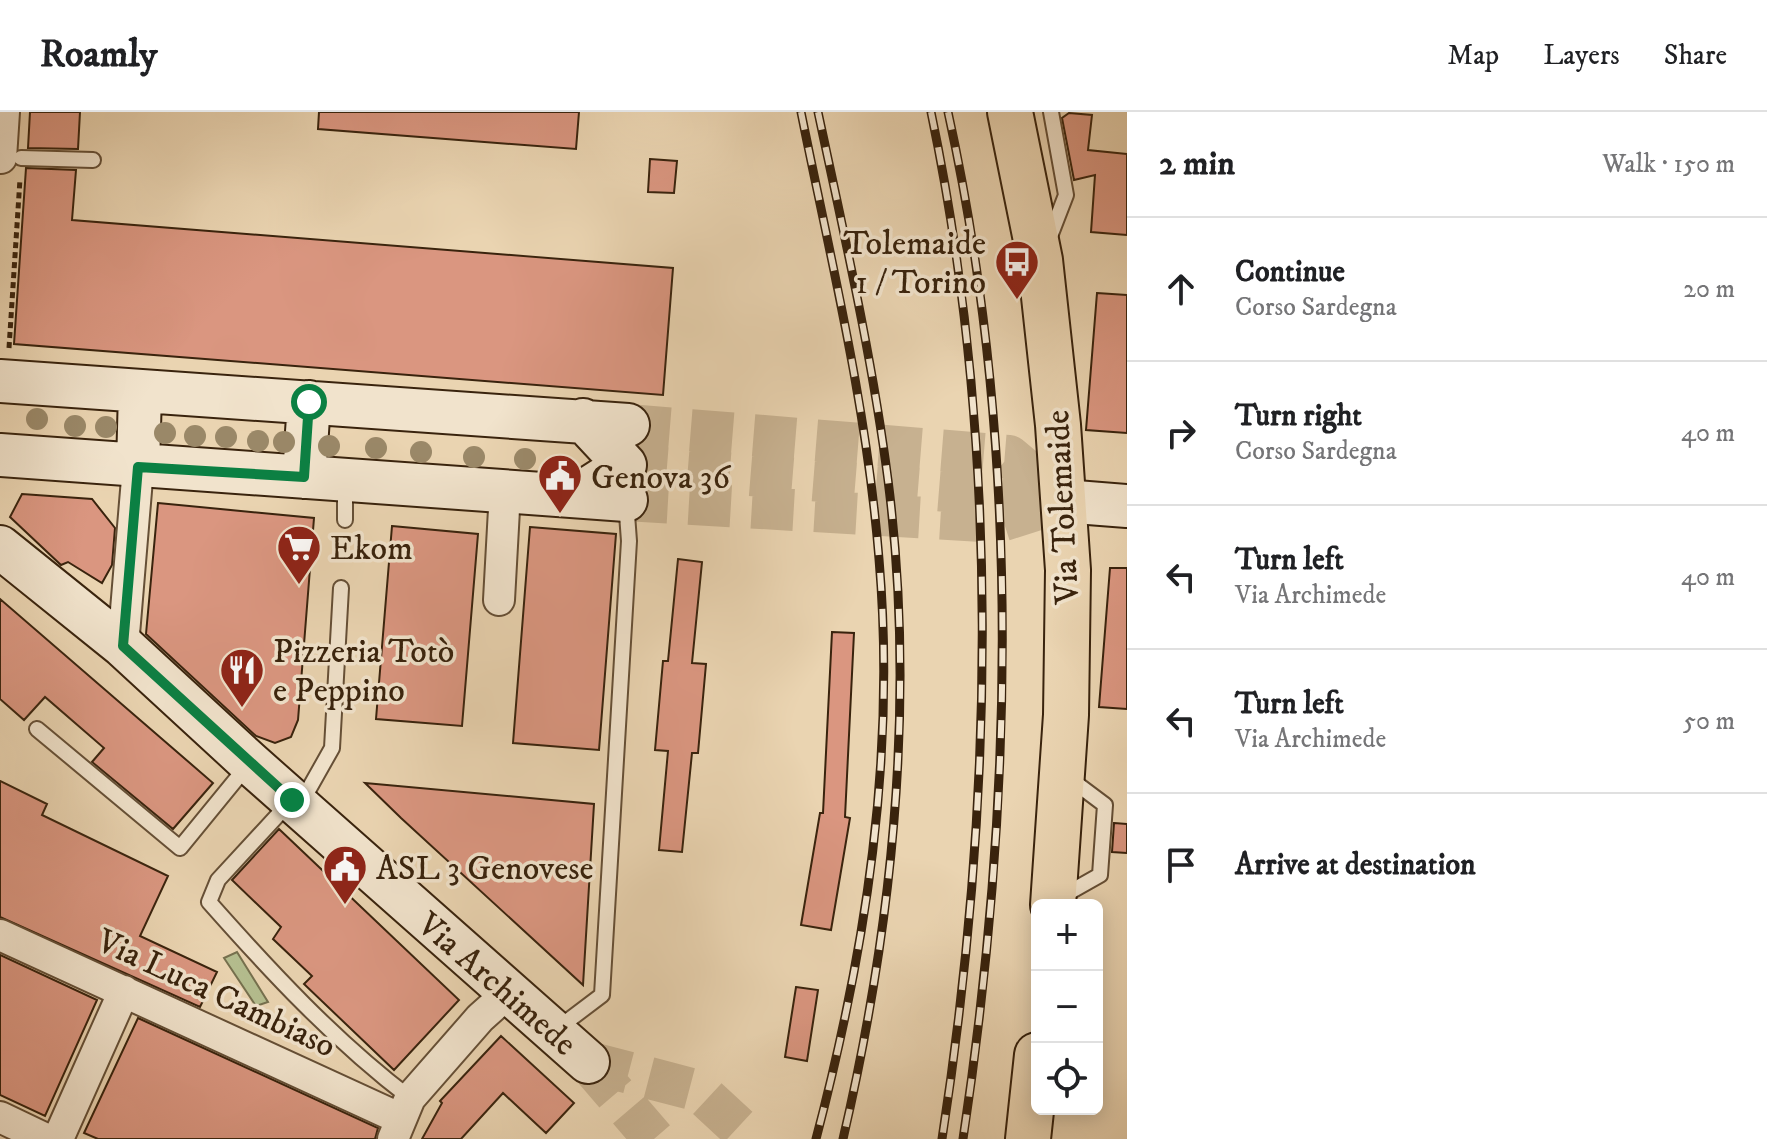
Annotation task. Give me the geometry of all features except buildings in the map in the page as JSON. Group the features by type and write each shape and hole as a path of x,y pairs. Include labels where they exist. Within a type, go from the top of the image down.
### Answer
{"main road":[{"name":"Via Tolemaide","path":"1010,112 1040,260 1058,425 1068,570 1062,774 1053,899"},
{"path":"4,365 140,391 628,425"},
{"path":"138,467 140,391"},
{"path":"304,477 309,402"},
{"path":"578,495 625,465 583,420"},
{"path":"0,455 304,477 345,500 505,491 626,500"},
{"path":"1063,501 1127,506"},
{"name":"Via Archimede","path":"0,547 123,646 250,763 588,1062"}],"street":[{"path":"4,112 7,158"},
{"path":"123,646 138,467"},
{"path":"499,600 505,491"},
{"name":"Via Luca Cambiaso","path":"0,936 401,1119"},
{"path":"58,1139 124,991"},
{"path":"401,1119 480,1018 508,993"},
{"path":"0,1117 46,1139"}],"lane":[{"path":"1040,260 1066,195 1051,112"},
{"path":"7,158 93,160"},
{"path":"554,1032 602,995 629,541 626,500"},
{"path":"341,588 332,748 296,803 218,880 209,902 277,979 385,1080 401,1119"},
{"path":"37,729 180,848 250,763"}],"path":[{"path":"4,365 7,158"}],"green space":[{"path":"237,952 268,1002 256,1006 224,958"}],"tunnel":[{"path":"628,425 1009,456 1063,501"},
{"path":"625,465 1046,499"},
{"path":"626,500 998,522 1063,501"},
{"path":"588,1062 699,1091 751,1139"},
{"path":"588,1062 654,1139"}],"railway":[{"path":"801,112 847,334 866,446 879,559 883,633 880,779 873,852 849,996 816,1139"},
{"path":"818,112 874,387 888,480 900,646 895,811 887,894 875,976 843,1139"},
{"path":"931,112 954,239 970,367 979,495 982,625 980,754 972,883 942,1139"},
{"path":"948,112 972,239 989,367 999,495 1002,624 1000,753 993,882 963,1139"}],"place":[{"name":"Tolemaide 1 / Torino","path":"1017,301"},
{"name":"Genova 36","path":"560,515"},
{"name":"Ekom","path":"299,586"},
{"name":"Pizzeria Totò e Peppino","path":"242,709"},
{"name":"ASL 3 Genovese","path":"345,906"}],"route":[{"path":"292,800 123,646 138,467 304,477 309,402"}]}
